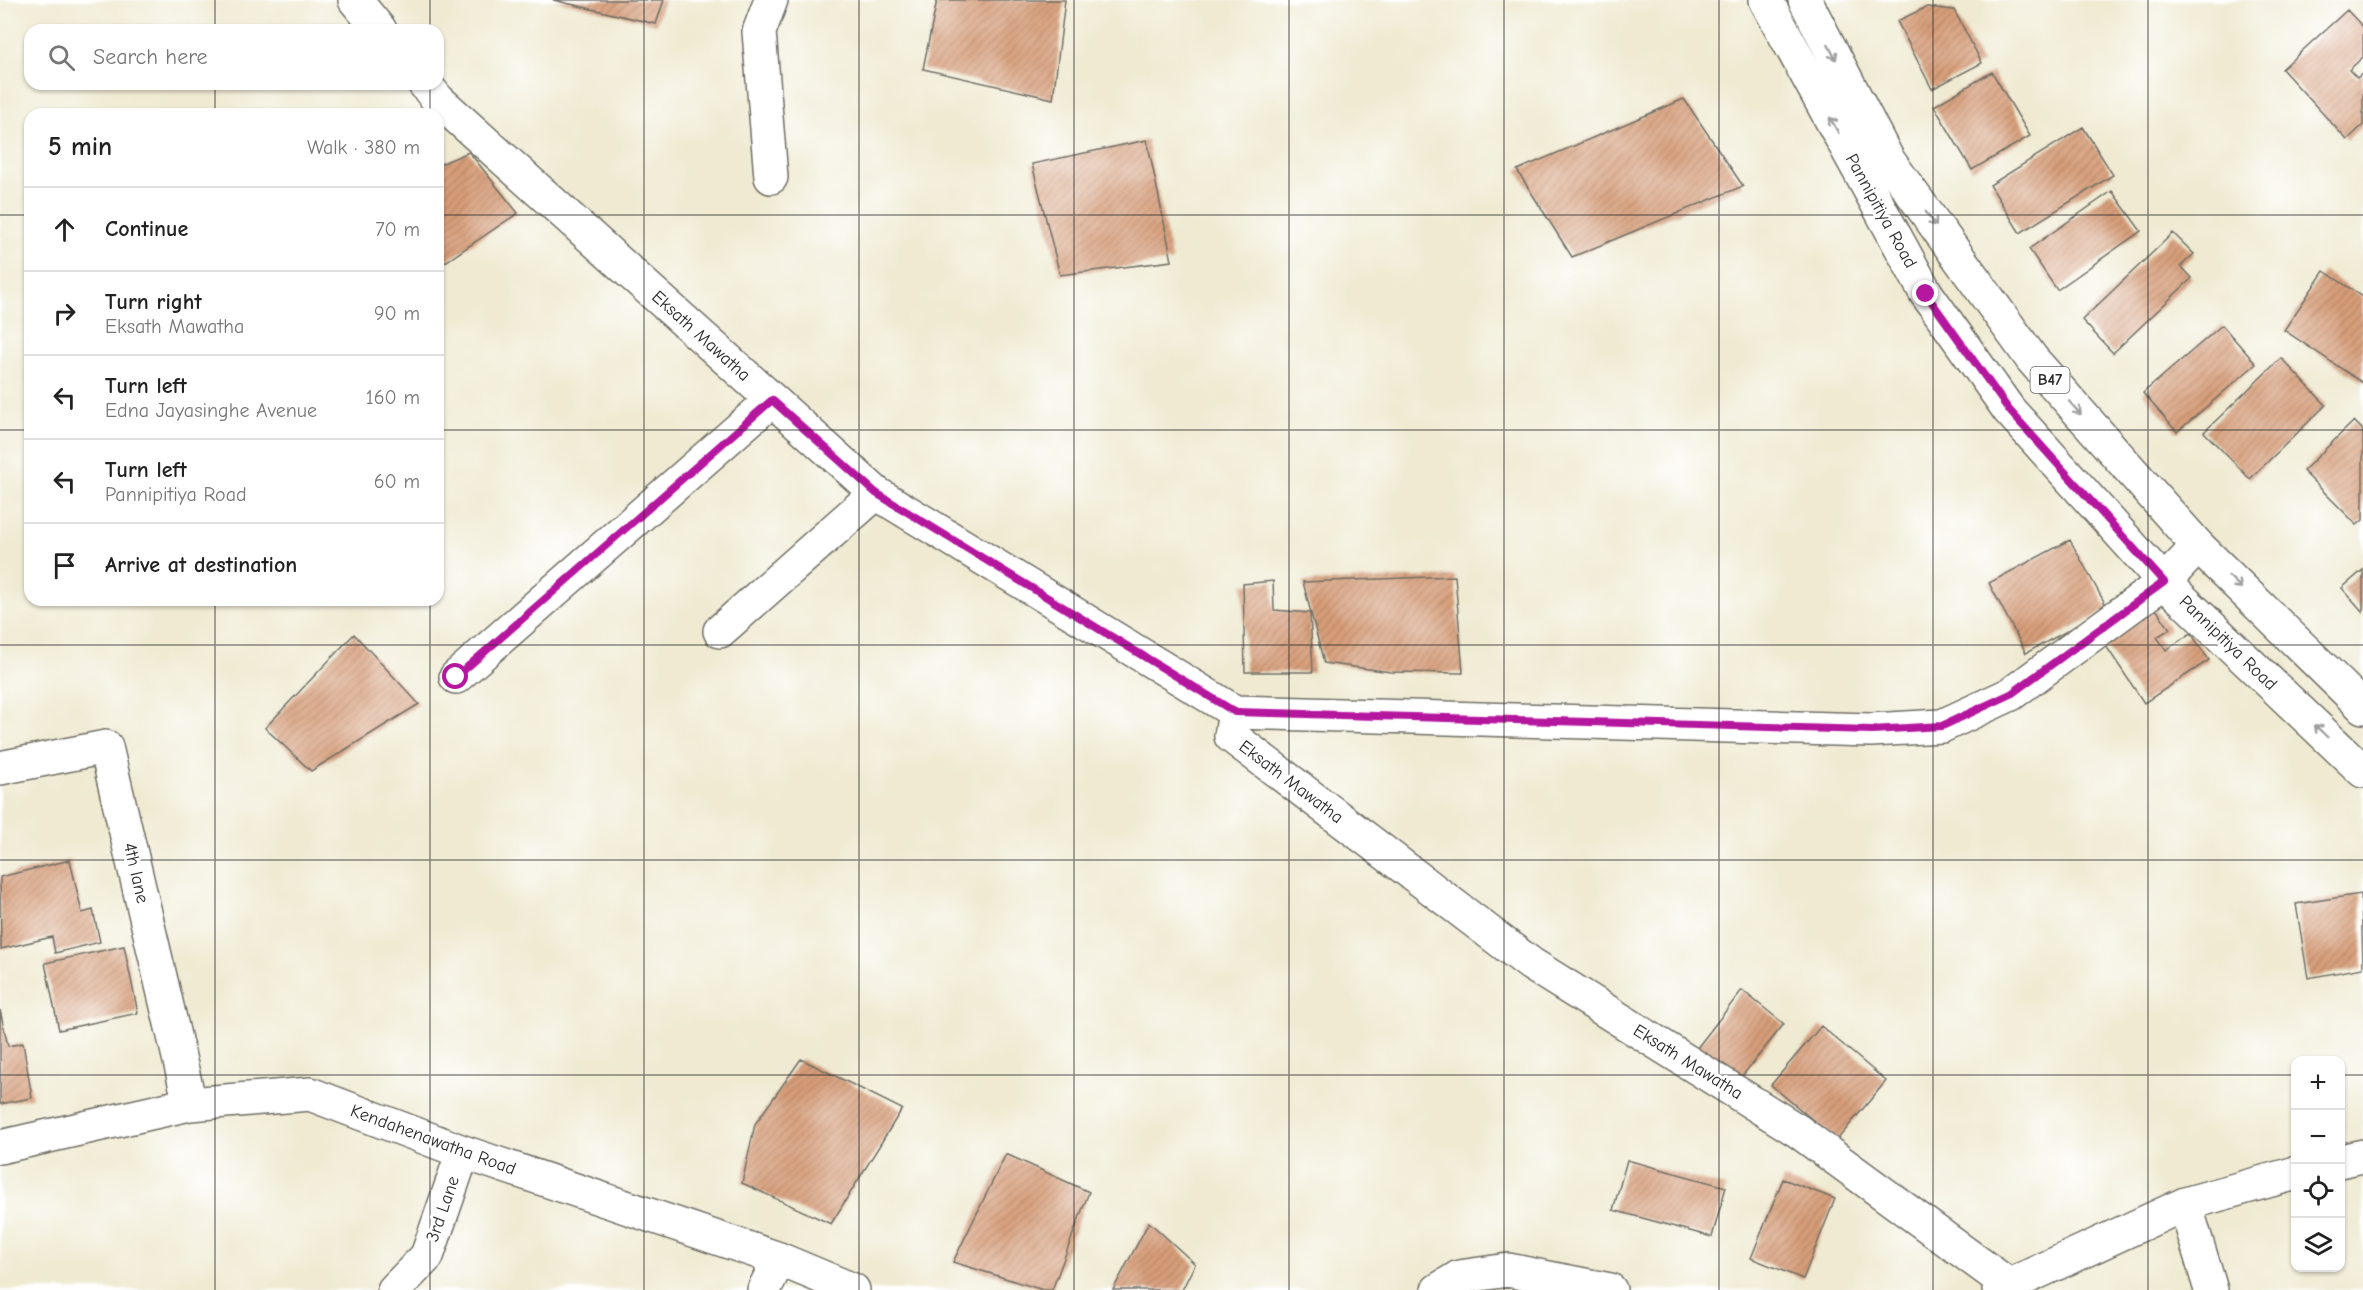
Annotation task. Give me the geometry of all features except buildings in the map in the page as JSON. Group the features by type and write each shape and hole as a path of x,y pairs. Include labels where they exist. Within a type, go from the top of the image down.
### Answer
{"street":[{"path":"355,0 375,24"},
{"path":"771,0 759,32 771,177"},
{"name":"Pannipitiya Road","path":"1766,0 1926,294 2009,410 2164,582 2363,771"},
{"path":"1805,0 1812,0"},
{"name":"Pannipitiya Road","path":"1805,0 1888,160 2032,360 2198,546 2363,707"},
{"name":"Eksath Mawatha","path":"430,90 438,100 876,493 1235,712 1231,736 1531,964 1798,1131 2005,1288"},
{"path":"456,677 772,400"},
{"path":"720,631 876,493"},
{"path":"1235,712 1872,730 1942,726 2011,694 2164,582 2198,546"},
{"name":"4th lane","path":"0,768 106,747 190,1104"},
{"name":"Kendahenawatha Road","path":"0,1147 190,1104 310,1094 463,1152 779,1259 854,1290"},
{"name":"3rd Lane","path":"394,1290 427,1256 463,1152"},
{"path":"2345,1160 2363,1156"},
{"path":"2005,1288 2185,1204 2291,1174"},
{"path":"2185,1204 2211,1290"},
{"path":"764,1290 779,1259"},
{"path":"1438,1290 1459,1277 1508,1270 1610,1290"}],"route":[{"path":"456,677 772,400 876,493 1235,712 1872,730 1942,726 2011,694 2164,582 2009,410 1926,294"}]}
